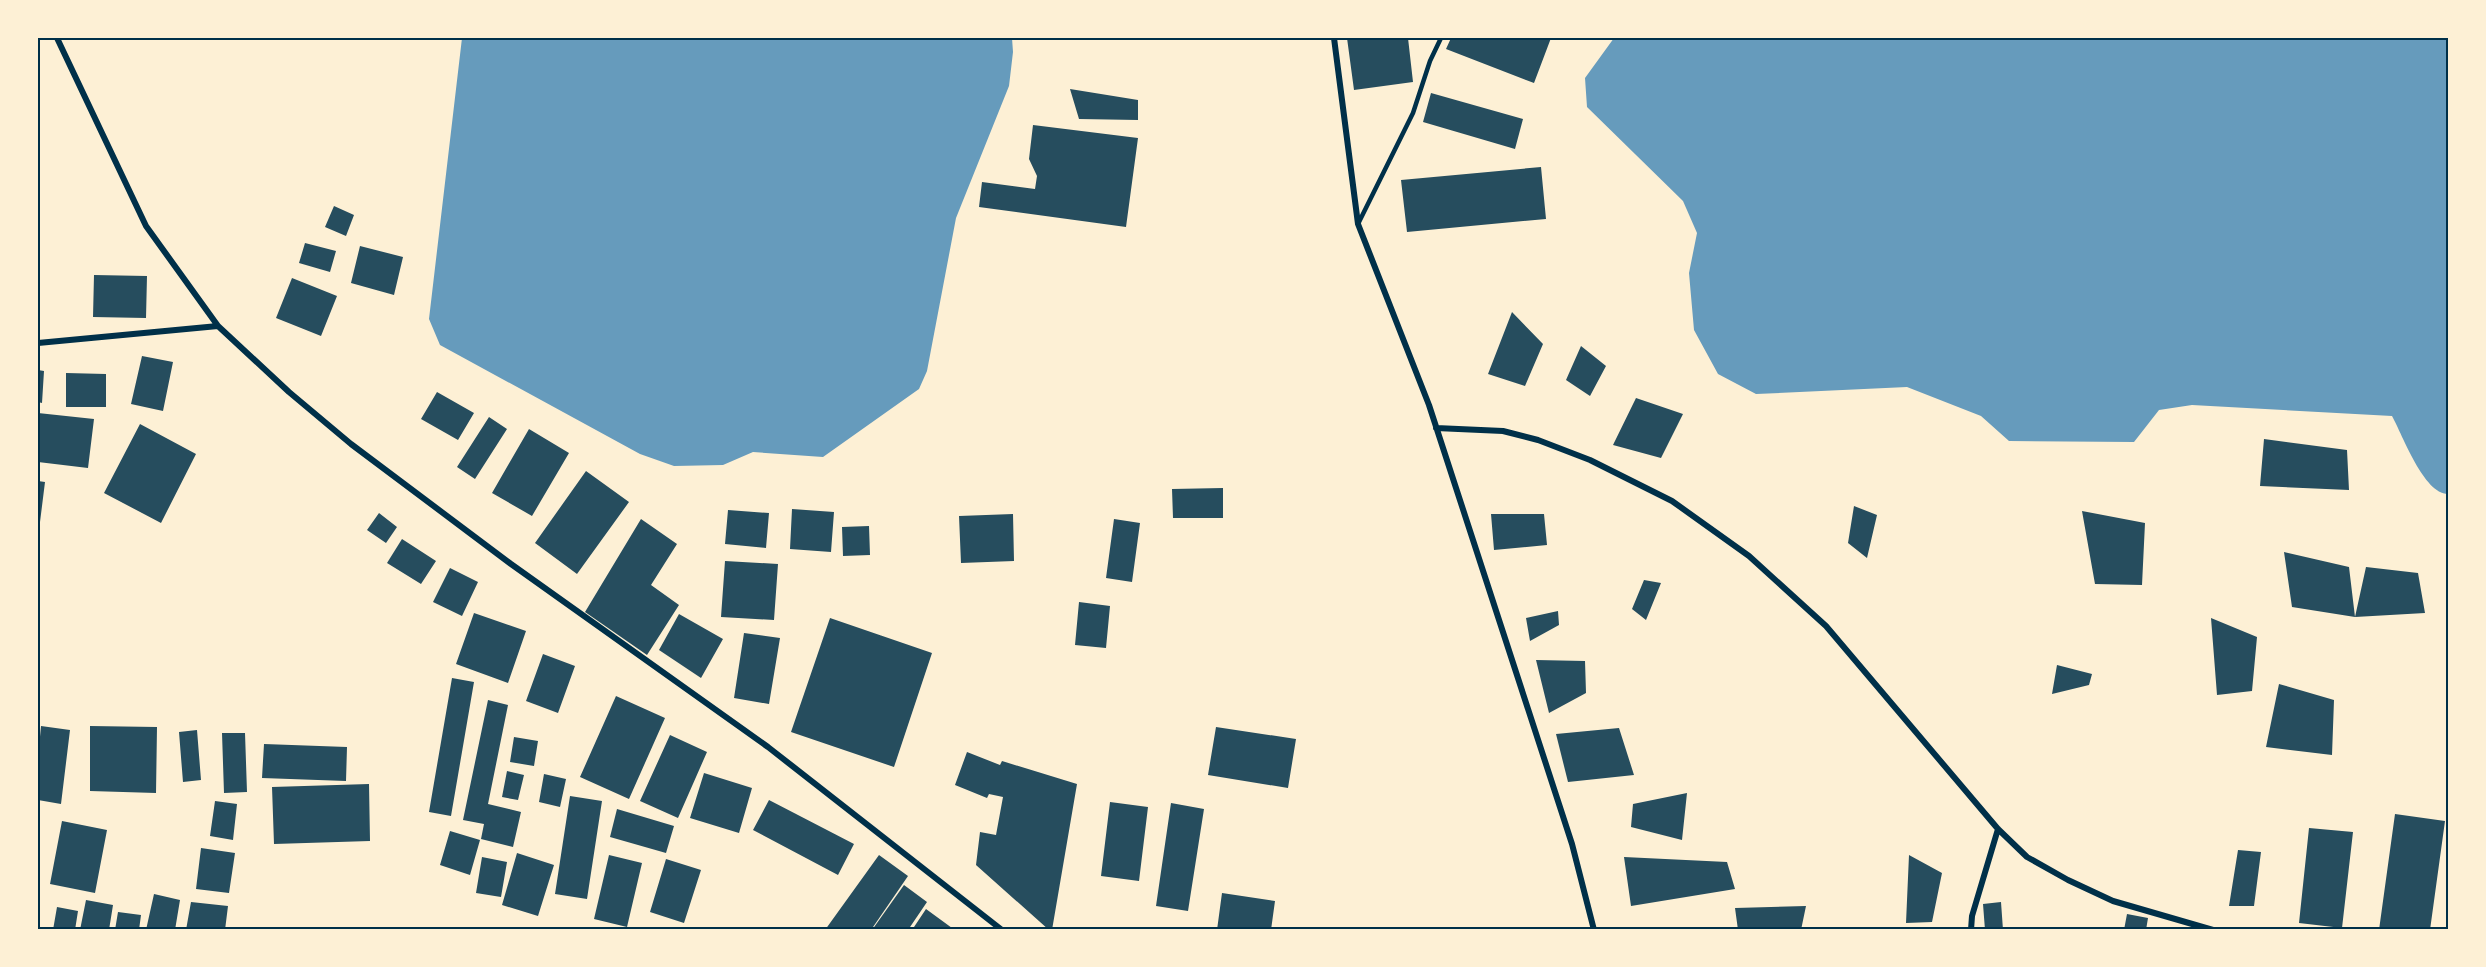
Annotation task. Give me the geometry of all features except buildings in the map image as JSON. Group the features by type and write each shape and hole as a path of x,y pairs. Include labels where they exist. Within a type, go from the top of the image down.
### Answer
{"street":[{"path":"57,38 146,226 218,326 289,392 351,444 511,564 768,747 1002,930"},
{"path":"1334,38 1358,224 1437,428 1572,844 1594,930"},
{"path":"38,343 218,326"},
{"path":"1437,428 1503,431 1538,440 1590,460 1671,501 1749,556 1826,626 1998,829 2027,857 2068,880 2114,901 2213,930"},
{"path":"1971,930 1972,916 1998,829"}],"lane":[{"path":"1358,224 1413,113 1430,61 1441,38"}],"water":[{"path":"462,38 1012,38 1013,52 1009,86 956,218 927,371 919,389 823,457 753,452 723,465 674,466 640,454 440,345 429,319"},
{"path":"1614,38 2448,38 2448,494 2431,485 2423,475 2392,416 2192,405 2159,410 2134,442 2009,441 1981,416 1907,387 1756,394 1718,374 1694,330 1689,273 1697,233 1683,201 1587,107 1585,78"}]}
